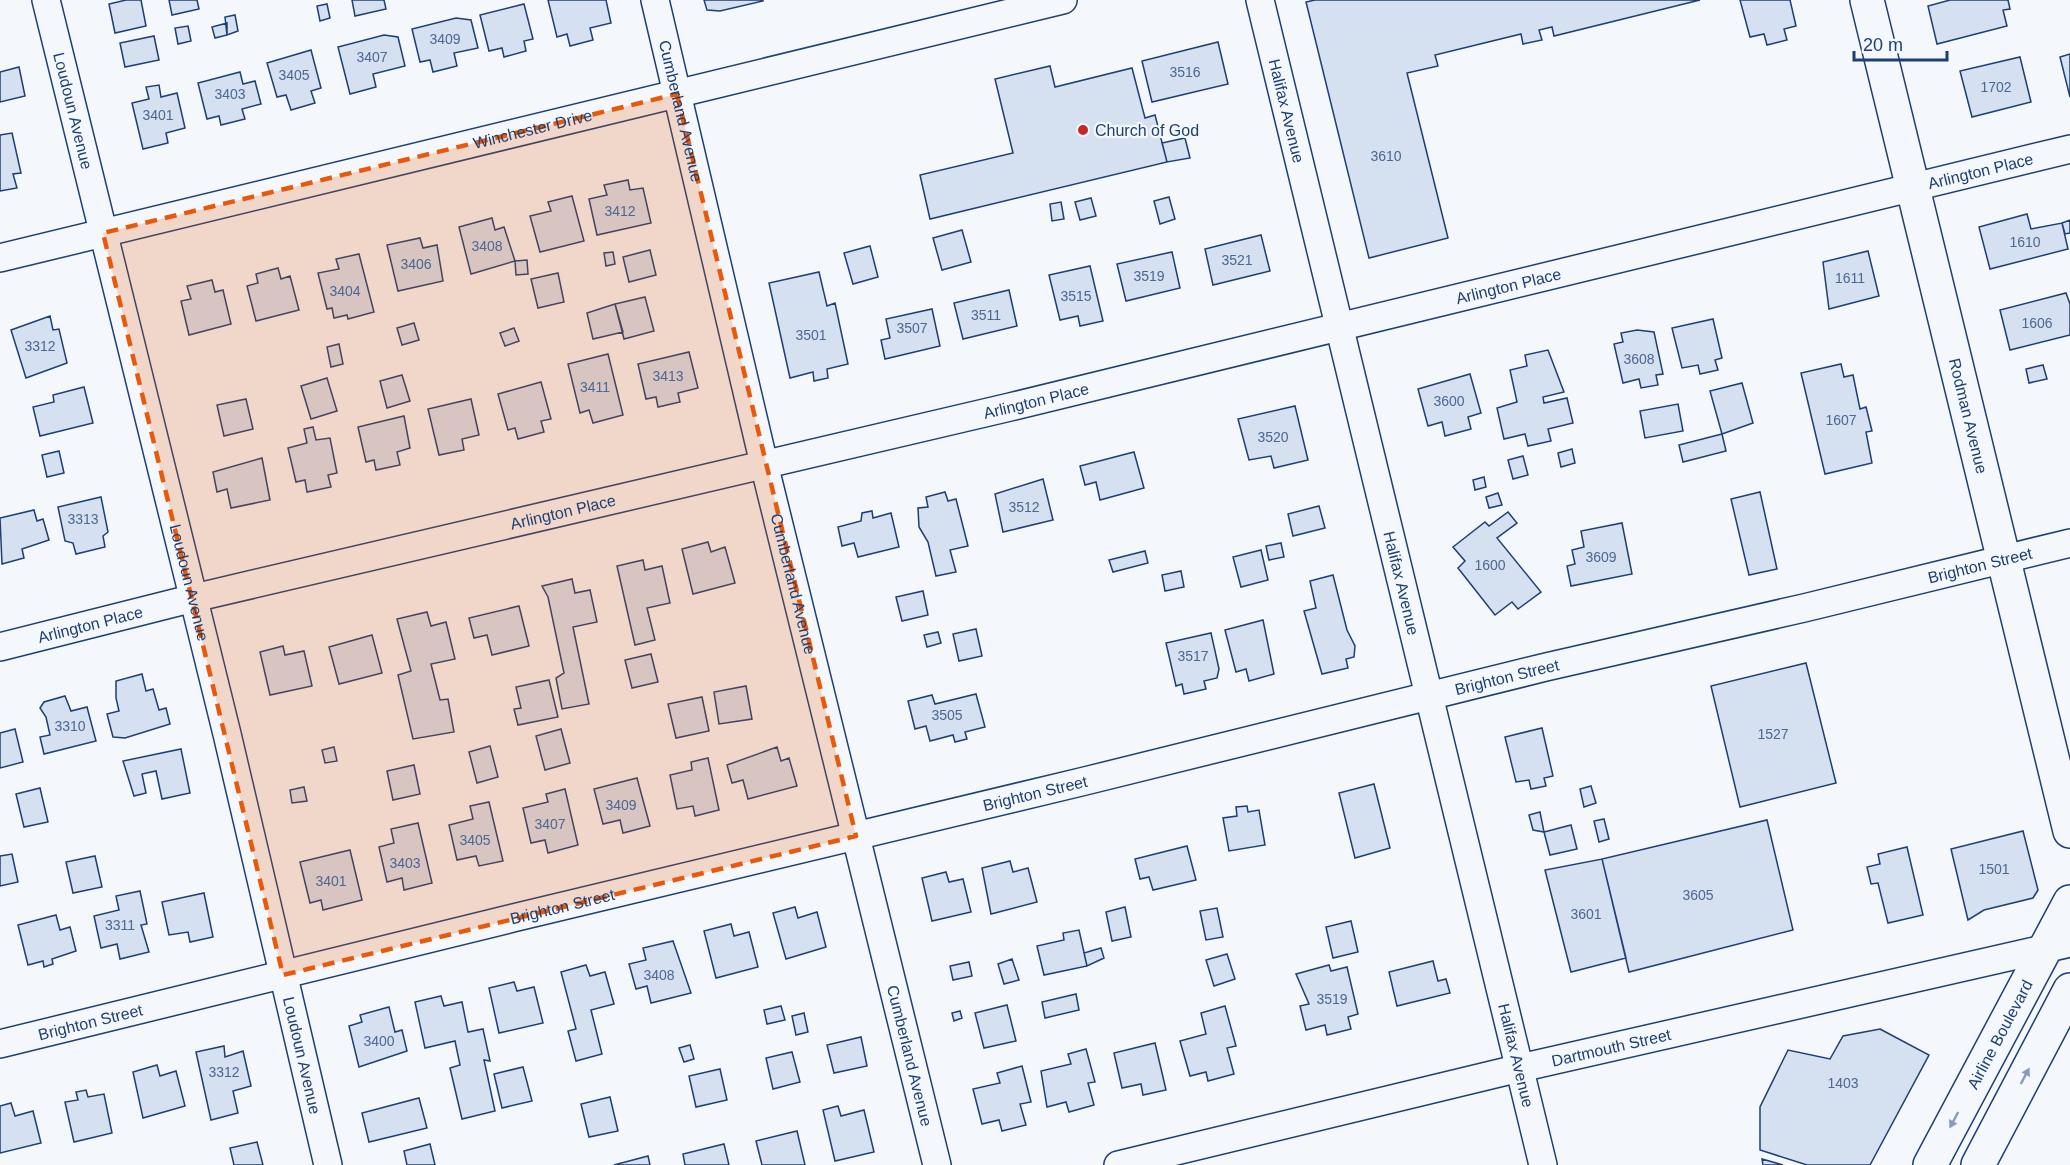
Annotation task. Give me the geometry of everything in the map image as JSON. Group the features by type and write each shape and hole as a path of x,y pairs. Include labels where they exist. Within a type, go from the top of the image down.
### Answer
{"street":[{"name":"Loudoun Avenue","path":"46,0 194,598 328,1165"},
{"name":"Cumberland Avenue","path":"655,0 764,464 937,1165"},
{"name":"Winchester Drive","path":"0,258 1063,0"},
{"name":"Halifax Avenue","path":"1260,0 1431,695 1543,1165"},
{"name":"Rodman Avenue","path":"1867,0 2070,831"},
{"name":"Arlington Place","path":"0,647 194,598 764,464 2070,149"},
{"name":"Brighton Street","path":"0,1044 1431,695 2070,543"},
{"name":"Airline Boulevard","path":"1930,1165 2058,945 2070,902"},
{"name":"Dartmouth Street","path":"1118,1165 1520,1068 2058,945"},
{"path":"1978,1165 2070,990"}],"highlighted area":[{"path":"677,94 856,836 283,975 103,233"}],"building":[{"path":"126,0 141,0 146,26 115,33 109,4"},
{"path":"169,0 197,0 199,9 172,15"},
{"path":"352,0 384,0 386,9 355,16"},
{"path":"548,0 606,0 611,23 590,28 593,40 570,46 567,34 557,37"},
{"path":"704,0 763,1 720,11 707,10"},
{"path":"1315,0 1700,0 1554,36 1552,27 1539,30 1542,40 1523,44 1521,34 1435,55 1438,66 1407,73 1448,238 1369,258 1306,2"},
{"path":"1740,0 1790,0 1796,26 1784,29 1787,40 1767,45 1764,34 1750,37"},
{"path":"1950,0 2008,0 2010,9 2003,10 2007,26 1937,44 1928,6"},
{"path":"327,4 330,18 320,21 317,6"},
{"path":"524,4 533,39 524,41 526,51 504,57 502,48 489,51 480,15"},
{"path":"235,15 238,31 227,35 225,17"},
{"path":"456,18 471,20 478,48 454,53 457,66 433,72 430,60 420,62 412,29"},
{"path":"227,23 227,35 215,38 212,27"},
{"path":"188,26 191,41 178,44 175,28"},
{"path":"384,35 398,37 405,66 373,74 376,87 350,94 338,47"},
{"path":"154,36 159,60 125,67 120,43"},
{"path":"1218,42 1228,84 1152,102 1142,61"},
{"path":"311,50 321,88 311,91 315,103 291,110 286,95 277,97 267,63"},
{"path":"2070,54 2070,97 2060,57"},
{"path":"2020,57 2031,102 1972,117 1960,71"},
{"name":"Church of God","path":"1050,66 1055,87 1132,68 1145,118 1155,115 1167,162 930,219 920,175 1013,153 995,79"},
{"path":"19,67 25,96 0,102 0,72"},
{"path":"240,72 243,84 255,81 261,104 242,109 245,119 221,125 219,116 207,119 198,83"},
{"path":"159,85 161,97 177,93 185,128 166,133 168,143 143,149 132,103 149,99 146,87"},
{"path":"12,133 21,173 13,174 17,188 0,191 0,135"},
{"path":"1185,138 1190,158 1167,162 1162,143"},
{"path":"628,180 630,190 643,188 651,223 597,235 589,199 607,195 604,185"},
{"path":"572,196 584,241 540,252 530,216 551,211 548,202"},
{"path":"1169,197 1175,219 1160,224 1154,201"},
{"path":"1091,198 1096,216 1080,220 1075,202"},
{"path":"1061,202 1064,219 1052,221 1050,204"},
{"path":"2027,214 2031,229 2062,223 2068,249 1990,269 1979,227"},
{"path":"492,218 495,230 504,227 515,261 471,274 459,227"},
{"path":"2070,220 2070,233 2065,234 2062,223"},
{"path":"962,230 971,262 942,270 933,238"},
{"path":"1261,235 1270,271 1213,285 1205,249"},
{"path":"420,238 423,248 437,245 443,281 398,291 387,245"},
{"path":"870,246 878,277 853,284 844,253"},
{"path":"650,250 656,275 629,282 623,257"},
{"path":"1868,251 1879,296 1829,309 1823,262"},
{"path":"613,252 615,264 606,266 604,253"},
{"path":"1172,252 1180,288 1126,301 1117,264"},
{"path":"359,254 374,312 348,319 347,315 334,318 332,308 327,309 318,273 339,269 336,259"},
{"path":"527,260 528,274 516,275 515,261"},
{"path":"1090,266 1103,321 1080,326 1078,316 1060,320 1049,275"},
{"path":"278,268 281,279 290,276 299,310 256,321 247,286 258,283 256,274"},
{"path":"819,272 827,306 835,303 848,364 827,369 828,378 814,381 813,372 790,378 769,283"},
{"path":"558,273 564,302 538,308 531,279"},
{"path":"212,280 215,292 223,290 231,324 189,335 181,301 191,299 187,286"},
{"path":"1009,290 1017,326 963,339 954,303"},
{"path":"2066,293 2070,304 2070,335 2010,350 2000,310"},
{"path":"645,297 654,331 624,339 615,304"},
{"path":"615,304 623,332 593,339 587,313"},
{"path":"932,309 940,346 885,359 881,340 890,338 886,319"},
{"path":"50,316 53,330 59,329 67,363 26,378 11,330"},
{"path":"1713,319 1722,358 1715,360 1718,370 1700,374 1698,365 1682,368 1672,328"},
{"path":"414,323 419,340 402,345 397,328"},
{"path":"514,328 519,341 505,346 500,333"},
{"path":"1637,330 1654,332 1663,374 1656,375 1658,385 1641,388 1639,379 1623,383 1614,344 1623,342 1621,333"},
{"path":"339,344 343,364 331,367 327,347"},
{"path":"1548,350 1564,392 1543,397 1544,403 1567,398 1573,423 1548,429 1551,441 1528,446 1525,434 1504,439 1497,408 1517,402 1510,370 1527,366 1525,355"},
{"path":"689,352 698,388 678,393 680,402 658,407 656,397 646,399 638,364"},
{"path":"608,354 623,415 593,423 589,410 580,413 568,364"},
{"path":"1841,364 1844,377 1853,375 1860,409 1866,407 1872,431 1866,432 1872,463 1825,474 1801,373"},
{"path":"2043,365 2047,379 2029,383 2026,369"},
{"path":"1470,374 1481,413 1468,417 1471,429 1445,436 1442,422 1428,426 1418,389"},
{"path":"402,375 410,401 387,408 380,381"},
{"path":"327,378 337,411 311,419 301,386"},
{"path":"541,382 551,419 541,421 544,432 518,439 515,428 508,430 498,394"},
{"path":"1742,383 1753,423 1722,434 1710,391"},
{"path":"84,387 93,423 40,436 33,407 54,402 53,395"},
{"path":"246,399 253,429 224,436 217,405"},
{"path":"471,399 479,435 462,439 464,450 439,455 428,409"},
{"path":"1678,404 1683,431 1645,438 1640,411"},
{"path":"1295,406 1308,460 1274,468 1271,456 1249,460 1238,419"},
{"path":"404,416 410,448 397,452 400,465 376,470 374,460 366,462 358,427"},
{"path":"313,427 316,440 330,438 337,473 328,475 331,487 307,492 305,480 296,482 288,448 307,443 304,429"},
{"path":"1722,434 1726,451 1683,462 1679,445"},
{"path":"1572,449 1575,463 1561,467 1558,453"},
{"path":"59,451 64,473 47,477 42,455"},
{"path":"1134,452 1144,488 1100,500 1096,482 1085,485 1080,466"},
{"path":"1523,456 1528,475 1513,479 1508,460"},
{"path":"262,458 270,500 231,508 227,489 217,492 213,472"},
{"path":"1484,477 1486,487 1475,490 1473,480"},
{"path":"1043,479 1053,520 1003,532 995,494"},
{"path":"945,492 948,501 956,499 968,546 950,550 956,572 936,576 928,542 919,527 918,508 928,507 926,497"},
{"path":"1760,492 1777,569 1749,575 1731,499"},
{"path":"1498,493 1502,505 1489,508 1486,497"},
{"path":"101,497 108,532 103,536 105,547 76,554 73,543 65,541 58,507"},
{"path":"1319,506 1325,528 1293,536 1288,514"},
{"path":"34,510 37,521 43,519 49,540 22,549 24,558 2,564 0,518"},
{"path":"872,511 873,518 891,513 899,547 858,557 854,543 842,546 838,527 861,521 862,513"},
{"path":"1508,512 1517,523 1497,538 1541,592 1518,609 1512,602 1495,615 1458,568 1465,561 1453,547 1485,522 1489,526"},
{"path":"1622,523 1632,574 1571,586 1567,566 1575,564 1572,550 1584,547 1581,531"},
{"path":"708,542 711,552 725,547 735,583 693,594 682,549"},
{"path":"1281,543 1284,557 1269,560 1266,546"},
{"path":"1261,550 1268,580 1241,587 1233,557"},
{"path":"1145,551 1148,563 1113,572 1109,560"},
{"path":"643,560 645,570 662,566 670,603 647,608 655,640 635,645 617,566"},
{"path":"1181,571 1184,587 1165,591 1162,575"},
{"path":"1333,575 1347,630 1355,646 1354,657 1346,659 1348,668 1322,674 1304,611 1316,608 1310,581"},
{"path":"572,579 575,593 590,590 597,622 573,627 589,704 562,709 556,678 564,673 548,597 542,586"},
{"path":"923,591 928,615 902,621 896,597"},
{"path":"519,606 529,646 492,655 487,635 474,638 469,618"},
{"path":"427,612 431,626 446,622 455,659 431,664 440,700 448,699 454,732 413,739 398,675 411,671 397,619"},
{"path":"1263,620 1274,674 1249,681 1246,669 1236,672 1225,630"},
{"path":"976,629 982,656 959,661 953,634"},
{"path":"938,632 941,643 927,647 924,635"},
{"path":"1211,633 1219,669 1217,678 1204,681 1206,689 1184,694 1182,684 1176,686 1166,643"},
{"path":"372,635 382,673 339,684 329,647"},
{"path":"283,646 285,655 304,651 312,686 270,695 260,652"},
{"path":"651,654 658,682 632,688 625,660"},
{"path":"1806,663 1836,783 1740,807 1711,686"},
{"path":"142,674 146,691 153,689 159,710 166,708 170,724 125,738 113,737 107,714 119,711 116,681"},
{"path":"549,680 558,717 518,725 514,709 521,708 516,687"},
{"path":"746,686 752,719 719,724 714,692"},
{"path":"976,694 985,727 965,732 967,739 955,742 953,735 930,741 926,726 915,729 908,701 932,695 935,704"},
{"path":"65,696 71,711 87,707 96,741 44,754 40,737 50,735 46,717 40,708 44,702"},
{"path":"702,697 709,731 676,738 668,704"},
{"path":"1542,728 1553,776 1544,778 1546,786 1531,789 1529,780 1516,782 1505,737"},
{"path":"15,729 23,762 0,768 0,733"},
{"path":"561,729 570,763 545,770 536,736"},
{"path":"490,746 498,777 477,783 469,752"},
{"path":"334,747 337,761 325,763 322,750"},
{"path":"777,747 781,761 789,758 797,786 748,799 743,780 732,783 727,765"},
{"path":"181,749 190,793 162,799 156,771 142,774 146,793 134,796 123,761"},
{"path":"708,758 719,810 695,816 693,806 677,809 670,775 692,770 691,762"},
{"path":"414,765 420,794 393,800 387,771"},
{"path":"637,778 650,826 623,833 620,820 603,824 594,789"},
{"path":"1374,784 1390,848 1355,858 1339,793"},
{"path":"1591,786 1596,803 1584,807 1580,789"},
{"path":"304,787 307,801 292,803 290,790"},
{"path":"40,788 48,822 24,827 16,794"},
{"path":"565,789 578,845 548,853 545,840 531,843 523,808 548,802 546,794"},
{"path":"489,802 503,861 479,866 476,856 457,860 449,825 473,819 470,806"},
{"path":"1247,806 1248,812 1259,810 1265,845 1229,851 1223,818 1237,816 1236,807"},
{"path":"1540,812 1544,832 1533,830 1529,815"},
{"path":"1604,819 1609,839 1599,842 1594,821"},
{"path":"1767,820 1793,930 1629,972 1602,859"},
{"path":"418,823 432,883 404,890 402,878 387,882 379,847 394,843 391,829"},
{"path":"1571,825 1577,849 1550,855 1544,832"},
{"path":"2023,831 2038,890 2033,898 1984,910 1968,920 1951,849"},
{"path":"1187,846 1196,880 1153,890 1149,877 1140,879 1135,859"},
{"path":"1907,847 1923,915 1888,923 1878,883 1871,884 1867,867 1880,864 1878,854"},
{"path":"350,850 362,900 323,910 321,900 310,903 300,862"},
{"path":"12,854 18,882 0,886 0,856"},
{"path":"95,856 102,887 73,893 66,862"},
{"path":"1602,859 1626,958 1571,972 1545,870"},
{"path":"1010,861 1013,872 1028,868 1037,902 991,914 982,868"},
{"path":"946,872 949,882 963,879 971,912 932,921 922,878"},
{"path":"140,891 147,924 141,925 149,952 120,959 117,944 101,948 94,916 119,910 116,896"},
{"path":"204,893 213,937 190,942 188,932 169,935 162,902"},
{"path":"795,907 798,918 817,912 826,947 786,959 773,913"},
{"path":"1125,907 1131,937 1112,941 1106,912"},
{"path":"1217,908 1223,937 1206,940 1200,911"},
{"path":"56,915 60,930 70,927 76,951 52,959 53,964 44,967 43,961 28,965 18,925"},
{"path":"1351,921 1358,952 1333,958 1326,927"},
{"path":"731,924 734,936 749,932 758,967 716,978 704,931"},
{"path":"1079,930 1087,966 1044,975 1037,946 1064,940 1063,933"},
{"path":"673,941 691,993 651,1003 647,986 636,989 629,964 646,960 643,948"},
{"path":"1101,948 1104,958 1087,966 1084,953"},
{"path":"1227,954 1235,979 1214,986 1206,960"},
{"path":"1012,959 1019,980 1004,984 998,964"},
{"path":"1433,961 1438,981 1446,979 1450,993 1397,1006 1389,972"},
{"path":"969,962 972,976 953,980 950,966"},
{"path":"586,965 590,976 605,972 614,1004 591,1010 602,1054 576,1061 568,1031 576,1029 561,972"},
{"path":"1329,965 1331,971 1347,967 1358,1014 1348,1017 1351,1029 1327,1035 1325,1025 1306,1030 1300,1006 1309,1004 1296,974"},
{"path":"514,982 517,991 534,987 543,1023 499,1033 489,988"},
{"path":"1076,994 1079,1010 1045,1018 1042,1002"},
{"path":"441,996 444,1006 462,1002 468,1032 483,1029 490,1061 484,1060 495,1111 462,1119 450,1068 460,1065 455,1041 425,1048 415,1002"},
{"path":"1007,1005 1016,1041 984,1048 975,1013"},
{"path":"781,1006 785,1020 767,1024 764,1010"},
{"path":"1225,1006 1236,1046 1227,1048 1234,1074 1208,1081 1206,1072 1190,1076 1180,1041 1206,1034 1201,1013"},
{"path":"389,1007 395,1032 402,1030 407,1051 359,1067 349,1026 362,1022 360,1015"},
{"path":"960,1011 962,1018 954,1021 952,1013"},
{"path":"804,1013 808,1032 796,1035 792,1016"},
{"path":"1880,1029 1929,1055 1870,1165 1807,1165 1760,1150 1760,1107 1788,1050 1830,1059 1843,1036"},
{"path":"861,1037 867,1066 834,1073 827,1045"},
{"path":"1155,1043 1166,1090 1143,1095 1141,1084 1122,1088 1114,1053"},
{"path":"690,1045 694,1059 684,1062 679,1048"},
{"path":"224,1046 225,1057 243,1051 251,1086 233,1091 238,1113 211,1120 196,1052"},
{"path":"1086,1049 1095,1082 1088,1083 1094,1105 1069,1112 1066,1102 1047,1107 1041,1071 1071,1064 1068,1054"},
{"path":"792,1052 800,1082 773,1089 766,1058"},
{"path":"157,1065 160,1076 176,1071 185,1106 143,1118 133,1072"},
{"path":"1022,1066 1031,1102 1020,1104 1026,1125 1002,1131 999,1120 982,1124 973,1089 1000,1083 997,1073"},
{"path":"523,1067 532,1101 502,1108 494,1074"},
{"path":"720,1069 727,1100 696,1107 689,1076"},
{"path":"86,1090 88,1097 104,1094 112,1133 74,1142 65,1102 78,1100 76,1092"},
{"path":"610,1097 618,1131 589,1137 581,1104"},
{"path":"419,1098 427,1128 369,1142 362,1113"},
{"path":"11,1103 15,1116 33,1111 41,1143 0,1153 0,1106"},
{"path":"838,1106 841,1116 864,1110 874,1152 835,1161 823,1110"},
{"path":"797,1131 805,1165 762,1165 756,1141"},
{"path":"257,1142 263,1165 234,1165 230,1148"},
{"path":"430,1144 435,1165 407,1165 404,1151"},
{"path":"724,1144 729,1165 685,1165 683,1154"},
{"path":"648,1156 650,1165 614,1165"},
{"path":"1762,1159 1783,1165 1763,1165"}],"place":[{"name":"Church of God","path":"1083,130"}]}
